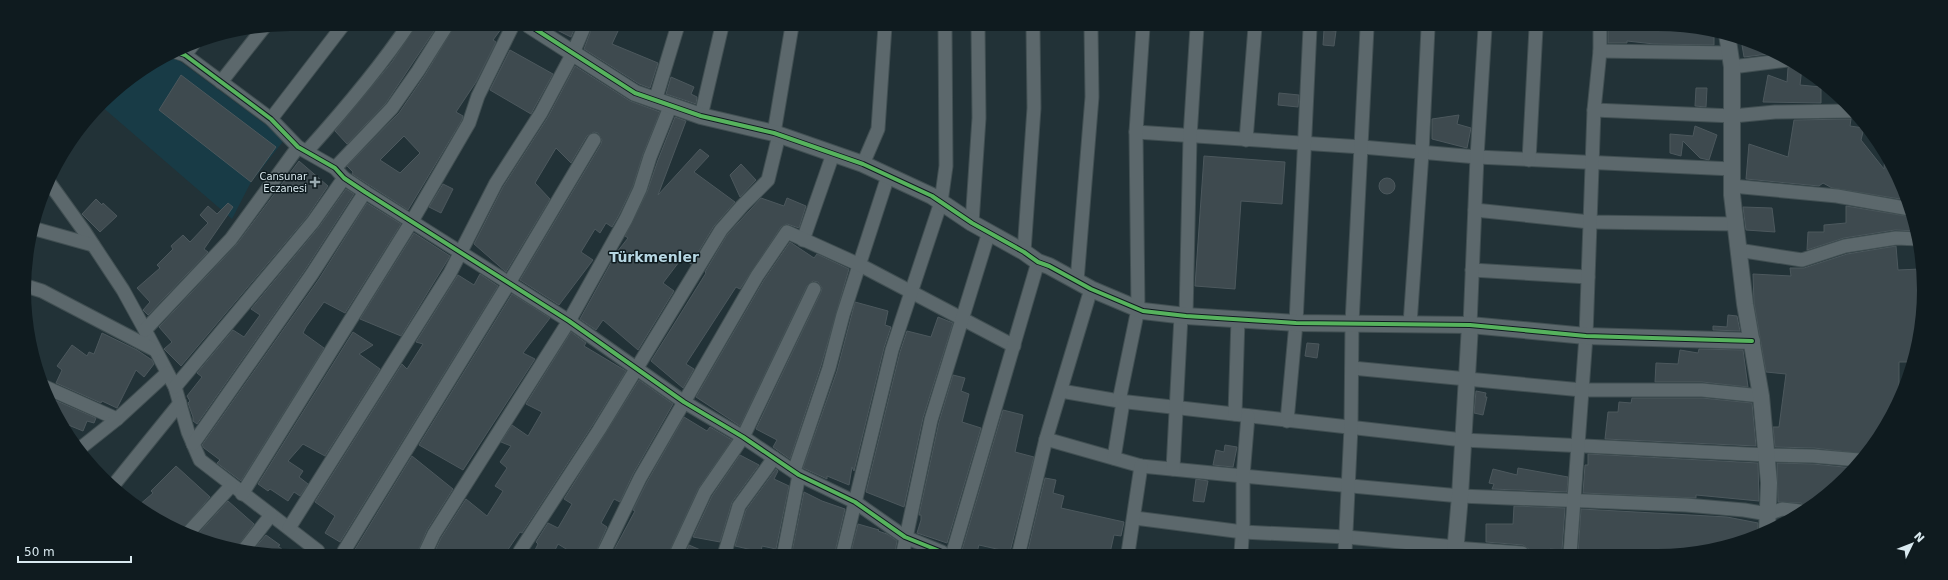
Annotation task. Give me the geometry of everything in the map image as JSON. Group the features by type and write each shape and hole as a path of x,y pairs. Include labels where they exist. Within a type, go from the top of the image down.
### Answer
{"street":[{"path":"271,119 339,31"},
{"path":"145,330 231,240 302,149 349,104 394,48 405,31"},
{"path":"335,168 392,108 443,31"},
{"path":"192,529 236,490 412,221 469,123 478,96 510,31"},
{"path":"538,31 635,93 670,107 701,116 777,134 863,164 932,196 972,223 1024,252 1038,262 1049,266 1084,285 1143,311 1183,316 1296,323 1470,325 1586,336 1752,341"},
{"path":"289,528 461,254 477,218 496,183 541,113 573,53 582,31"},
{"path":"655,101 676,31"},
{"path":"701,116 721,31"},
{"path":"522,549 599,430 635,368 721,230 768,180 777,134 791,31"},
{"path":"863,164 878,129 885,31"},
{"path":"844,549 892,350 941,202 946,166 945,31"},
{"path":"972,223 979,118 978,31"},
{"path":"1024,252 1034,108 1034,31"},
{"path":"1020,549 1046,438 1061,391 1084,285 1092,97 1091,31"},
{"path":"1114,458 1121,401 1138,309 1136,132 1143,31"},
{"path":"1173,469 1183,316 1190,137 1197,31"},
{"path":"1246,140 1255,31"},
{"path":"1287,421 1296,323 1310,31"},
{"path":"1345,549 1351,427 1352,323 1367,31"},
{"path":"1410,324 1422,152 1428,31"},
{"path":"1455,549 1467,379 1477,157 1485,31"},
{"path":"1529,160 1536,31"},
{"path":"1570,549 1586,336 1594,110 1600,51 1600,31"},
{"path":"221,82 260,33"},
{"path":"1728,41 1731,60 1733,116 1732,186 1735,224 1761,396 1769,482 1767,524"},
{"path":"1600,51 1731,60 1777,60"},
{"path":"182,55 271,119 302,149 335,168 344,178 364,192 569,321 684,402 743,437 797,473 855,502 905,537 935,549"},
{"path":"427,549 434,534 569,321 626,219 640,189 650,157 670,107"},
{"path":"1594,110 1733,116 1775,112 1845,111"},
{"path":"1136,132 1190,137 1362,147 1477,157 1732,169"},
{"path":"345,549 509,283 594,140"},
{"path":"803,240 833,154"},
{"path":"784,549 797,473 829,368 843,315 888,176"},
{"path":"175,387 313,222 344,178"},
{"path":"1732,186 1837,196 1903,208"},
{"path":"52,188 123,290 145,330 175,387 193,444 200,460 236,490 289,528 314,549"},
{"path":"193,444 312,274 364,192"},
{"path":"1475,210 1590,222 1735,224"},
{"path":"38,230 93,245"},
{"path":"605,549 640,478 757,276 787,232 860,265 1014,346"},
{"path":"903,549 931,420 989,232"},
{"path":"1738,250 1802,260 1845,246 1896,238 1912,239"},
{"path":"954,549 1038,262"},
{"path":"1472,270 1588,277"},
{"path":"31,288 42,291 155,350"},
{"path":"678,549 705,492 743,437 814,289"},
{"path":"1238,319 1243,476 1241,549"},
{"path":"1352,368 1582,390 1702,390 1761,396"},
{"path":"83,446 117,420 167,373"},
{"path":"51,389 117,420"},
{"path":"1061,391 1121,401 1463,440 1813,456 1854,460"},
{"path":"116,482 180,403"},
{"path":"1046,438 1141,466 1243,476 1460,496 1686,505 1744,510 1768,514 1782,509 1794,510"},
{"path":"726,549 739,506 774,458"},
{"path":"1129,549 1135,518 1141,466"},
{"path":"247,545 271,515"},
{"path":"1135,518 1242,532 1346,537 1447,549"}],"shaded area":[{"path":"175,58 285,139 251,182 232,219 105,109 132,85"}],"building":[{"path":"412,31 434,31 386,103 347,144 335,131 392,62"},
{"path":"451,31 500,31 493,40 496,42 476,82 456,112 463,116 462,120 408,210 352,174 353,172 347,166 399,113 425,75","holes":["404,136 420,153 400,173 380,160"]},
{"path":"559,31 574,31 571,37"},
{"path":"591,31 618,31 612,44 658,63 650,88 639,84 584,49"},
{"path":"1324,31 1336,31 1334,46 1323,45"},
{"path":"1608,31 1692,33 1714,37 1714,45 1654,44 1627,41 1627,43 1608,43"},
{"path":"1742,45 1765,54 1744,57"},
{"path":"510,50 553,74 531,114 490,90"},
{"path":"575,66 630,101 660,112 643,154 633,186 619,215 612,227 606,223 600,233 595,229 581,252 593,260 559,305 520,280 601,144 602,140 598,133 594,132 587,136 571,163 556,148 535,183 550,199 506,272 474,244 503,187 548,117"},
{"path":"1789,67 1801,74 1800,85 1818,87 1821,89 1821,103 1763,102 1768,75 1787,82 1788,68"},
{"path":"181,75 276,147 251,182 159,110"},
{"path":"671,77 694,87 691,94 697,97 696,104 666,94"},
{"path":"1696,88 1707,88 1706,107 1695,106"},
{"path":"1279,93 1299,95 1298,107 1278,105"},
{"path":"1459,115 1457,124 1471,128 1467,148 1432,139 1432,119"},
{"path":"675,117 686,121 658,195 700,149 709,156 694,172 735,202 714,226 691,264 682,258 663,283 674,291 638,350 603,320 596,330 580,319 617,252 628,238 625,236 647,192"},
{"path":"1851,119 1850,126 1859,127 1863,132 1861,140 1884,169 1884,165 1900,199 1832,188 1823,183 1819,186 1746,179 1749,144 1788,157 1794,120"},
{"path":"1695,126 1717,135 1709,160 1700,158 1683,141 1681,156 1670,153 1670,134 1693,136"},
{"path":"1204,156 1285,162 1282,204 1241,201 1235,289 1195,286"},
{"path":"299,161 328,186 307,217 181,366 164,349 172,342 159,327 237,244"},
{"path":"741,164 756,180 740,197 730,175"},
{"path":"1384,178 1390,178 1395,183 1393,192 1390,194 1384,194 1379,189 1379,183"},
{"path":"443,184 453,189 441,213 429,207"},
{"path":"346,189 354,194 305,270 197,424 193,421 188,403 190,401 187,396 202,377 197,373 233,330 244,337 260,315 251,309 319,227"},
{"path":"761,198 784,206 787,198 806,206 799,228 787,224 781,227 740,289 736,287 686,364 694,369 683,388 651,361 706,273 705,272 727,235"},
{"path":"96,199 102,205 103,203 117,216 100,232 82,214"},
{"path":"228,203 233,207 204,249 208,252 148,315 143,310 150,302 137,288 160,268 157,265 173,249 171,246 183,235 190,242 208,223 200,215 208,206 217,214"},
{"path":"367,203 401,224 345,313 324,302 306,327 303,333 324,348 241,481 217,463 220,460 202,445 319,279"},
{"path":"1846,206 1906,216 1910,231 1895,230 1844,238 1807,250 1808,232 1824,232 1824,225 1846,223"},
{"path":"1743,207 1772,208 1775,232 1746,230"},
{"path":"414,233 450,256 401,336 360,319"},
{"path":"790,242 814,258 817,254 849,269 821,366 790,459 773,447 777,440 756,429 821,292 822,288 818,282 813,281 807,286 740,426 696,397 764,280"},
{"path":"1896,246 1898,270 1916,269 1917,290 1915,324 1906,362 1899,362 1899,384 1882,420 1859,453 1814,448 1775,447 1773,427 1779,427 1786,374 1766,372 1754,303 1753,274 1791,276 1790,268 1804,268 1847,254"},
{"path":"480,274 498,286 340,542 325,533 335,516 315,502 402,364 407,369 423,344 416,342 458,275 474,285"},
{"path":"512,294 550,318 523,353 535,359 463,470 419,445"},
{"path":"855,302 888,311 885,325 891,327 884,348 854,471 852,467 849,485 827,476 827,479 803,468 837,371"},
{"path":"1728,315 1737,316 1740,331 1713,330 1713,326 1727,327"},
{"path":"938,317 953,323 923,418 904,507 866,492 900,352 907,331 931,337"},
{"path":"353,332 373,345 359,354 380,369 325,456 303,444 288,461 303,471 299,477 308,484 300,496 294,492 288,501 270,489 268,491 258,484"},
{"path":"571,332 586,343 584,346 626,371 522,533 520,532 508,549 436,549 441,538 466,499 487,516 503,491 495,486 507,468 500,462 511,446 501,442 512,425 528,436 542,412 526,404"},
{"path":"102,333 137,350 152,360 154,364 144,377 136,370 117,408 102,401 101,403 56,383 62,370 57,366 72,345 87,356 89,352 94,354"},
{"path":"1307,343 1319,344 1317,358 1305,356"},
{"path":"1699,349 1743,350 1748,387 1702,382 1655,382 1656,363 1678,364 1680,350 1698,353"},
{"path":"953,375 965,378 961,391 969,394 962,422 981,428 947,543 917,533 921,520 921,515 919,515 939,422"},
{"path":"639,380 673,404 633,474 620,502 614,499 601,523 607,527 597,549 566,549 558,544 556,549 536,549 538,544 536,542 548,523 558,528 572,504 564,499"},
{"path":"1476,391 1486,393 1485,397 1487,397 1483,415 1474,413"},
{"path":"1632,398 1702,398 1752,403 1756,446 1605,439 1608,412 1618,412 1619,402 1631,403"},
{"path":"56,401 96,418 94,423 87,421 83,431 70,425"},
{"path":"1003,410 1023,415 1015,452 1034,457 1011,549 997,549 979,545 978,549 962,549"},
{"path":"684,417 707,431 710,427 732,440 698,489 670,549 615,549 635,511 633,510"},
{"path":"1225,445 1237,447 1233,467 1213,465 1216,450 1224,452"},
{"path":"1588,454 1758,463 1759,501 1696,495 1696,498 1583,493 1585,465 1588,465"},
{"path":"740,455 759,465 732,502 720,542 693,537 712,496"},
{"path":"412,456 453,489 427,530 419,549 355,549"},
{"path":"1777,463 1813,464 1847,467 1829,485 1803,504 1801,503 1778,502"},
{"path":"176,466 210,497 185,526 160,514 142,502 153,493 151,491"},
{"path":"1518,468 1568,477 1567,492 1492,489 1494,484 1489,483 1493,469 1517,475"},
{"path":"776,469 778,471 774,479 789,486 776,549 762,546 762,549 748,549 735,546 746,510"},
{"path":"1045,478 1056,480 1053,493 1064,496 1061,508 1124,522 1121,536 1114,535 1111,549 1028,549"},
{"path":"1196,479 1208,481 1204,502 1193,501"},
{"path":"804,492 822,501 845,509 836,549 793,549"},
{"path":"228,501 254,524 239,544 200,532"},
{"path":"1514,506 1565,508 1562,549 1529,549 1523,545 1486,542 1486,524 1513,524"},
{"path":"1581,509 1727,517 1758,523 1758,529 1741,535 1692,547 1658,549 1578,549"},
{"path":"858,524 879,530 878,531 887,534 897,541 896,549 852,549"},
{"path":"266,535 280,545 278,546 281,548 256,547"},
{"path":"689,545 698,549 687,549"}],"cycle path":[{"path":"538,31 635,93 701,116 774,133 863,164 932,196 972,223 1024,252 1038,262 1049,266 1091,289 1143,311 1186,316 1296,323 1470,325 1586,336 1752,341"},
{"path":"183,54 271,119 298,147 335,168 344,178 365,192 569,321 684,402 743,437 799,475 855,502 905,537 935,549"}],"place":[{"name":"Cansunar Eczanesi","path":"315,182"}],"district":[{"name":"Türkmenler","path":"654,257"}]}
